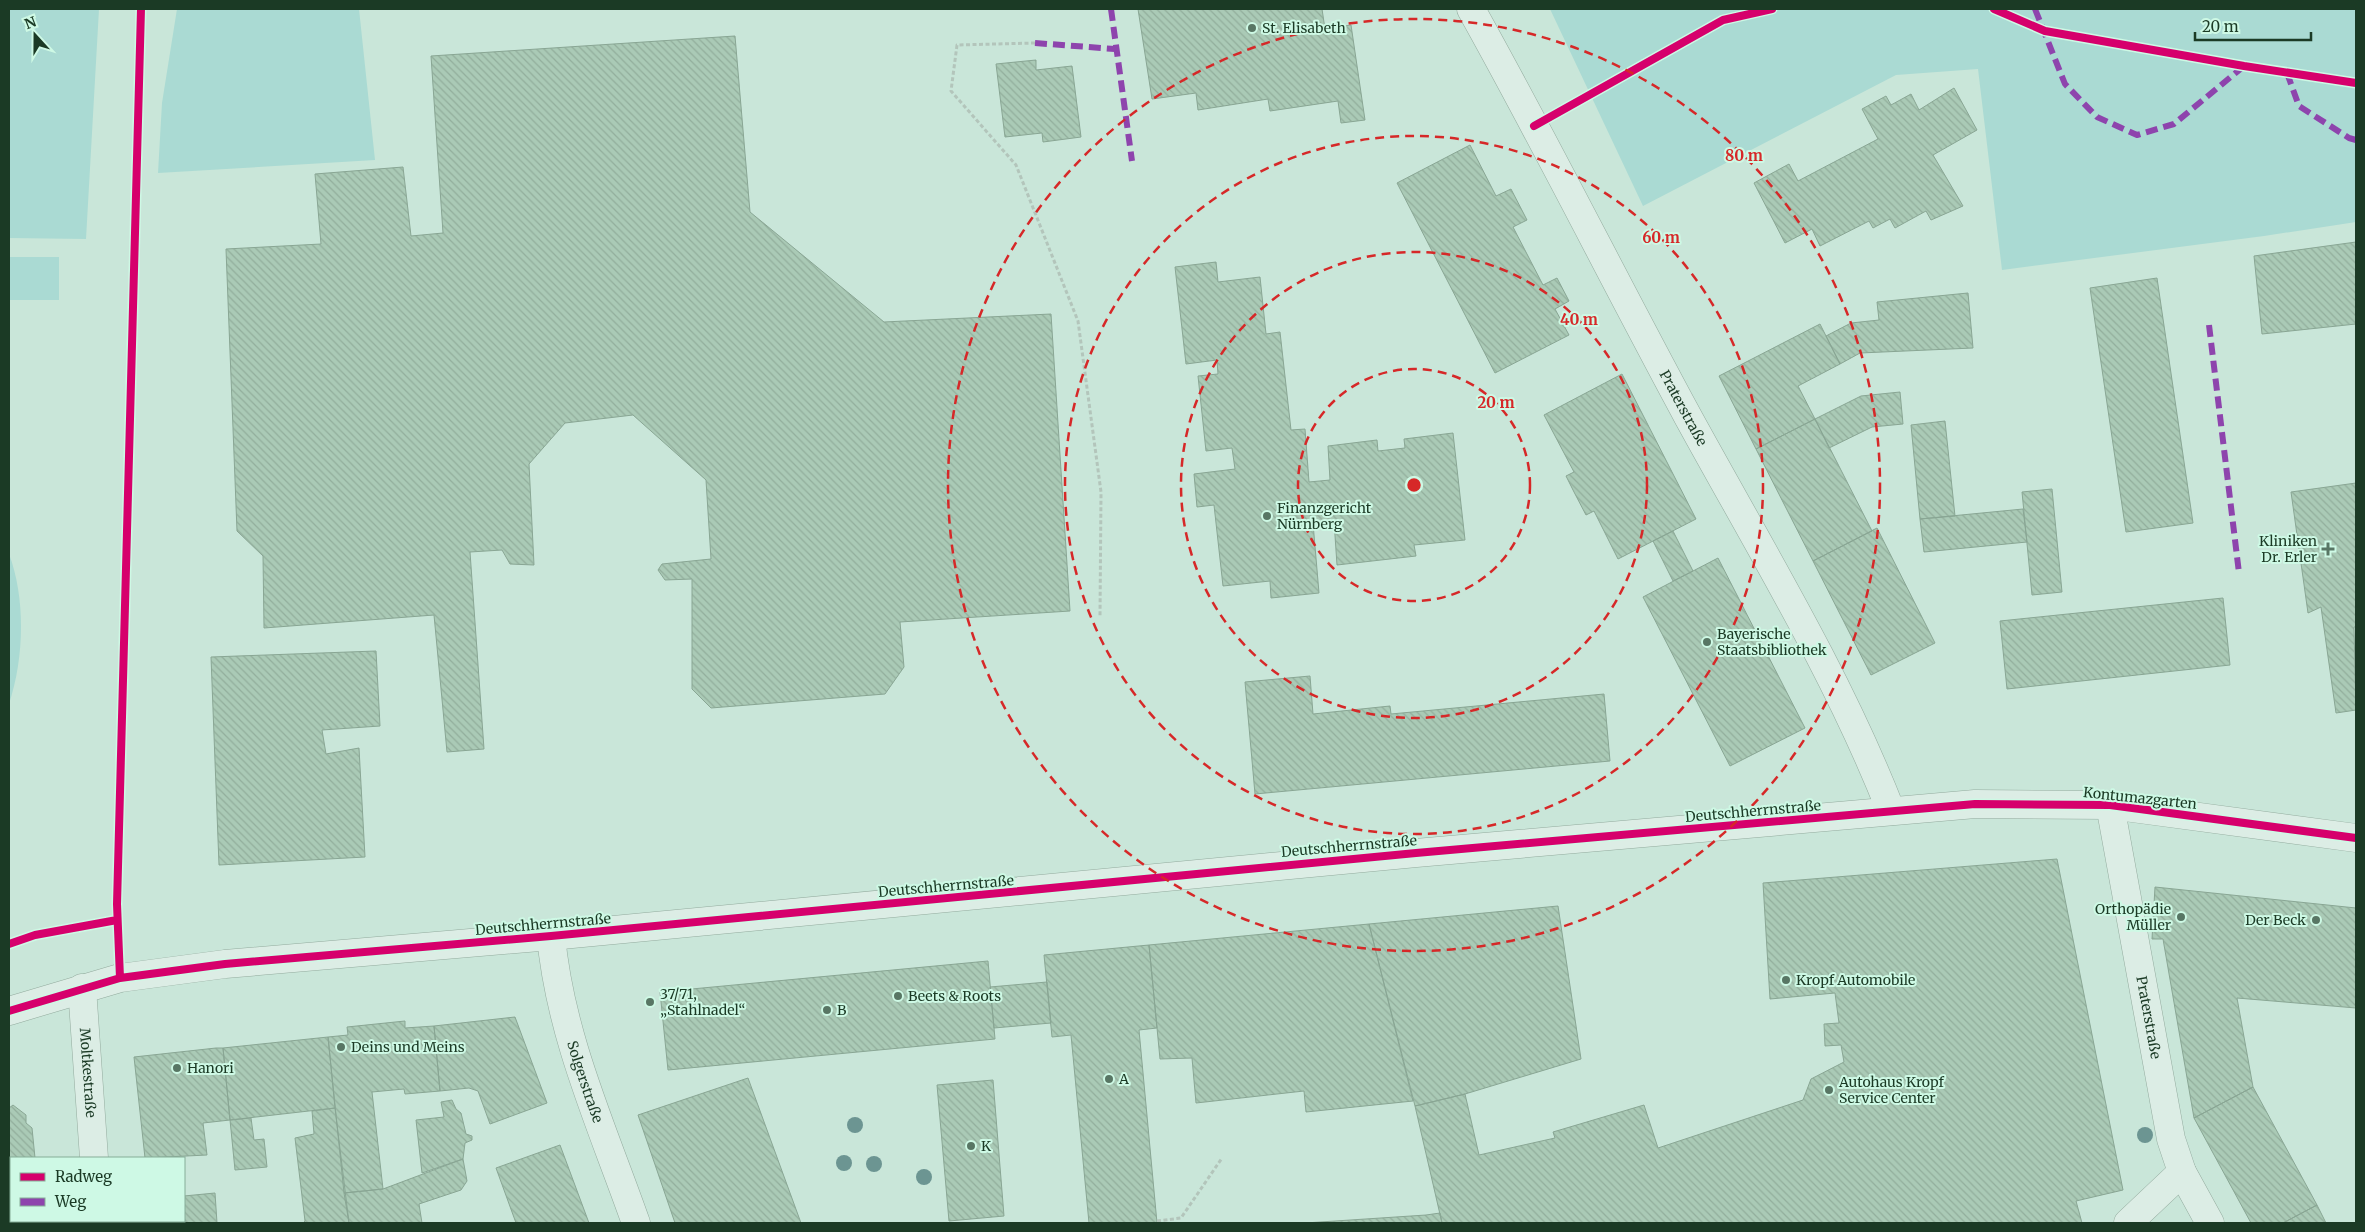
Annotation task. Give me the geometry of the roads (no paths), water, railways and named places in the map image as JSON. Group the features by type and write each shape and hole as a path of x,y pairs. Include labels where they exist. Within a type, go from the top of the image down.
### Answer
{"street":[{"name":"Praterstraße","path":"1471,9 1649,346 1839,693 1868,752 1891,811"},
{"name":"Kontumazgarten","path":"1891,811 1974,804 2110,805 2356,838"},
{"name":"Praterstraße","path":"2110,805 2170,1140 2182,1172 2210,1223"},
{"name":"Deutschherrnstraße","path":"9,1011 120,978 225,964 551,936 1370,857 1891,811"},
{"name":"Solgerstraße","path":"551,936 554,969 565,1022 636,1223"},
{"name":"Moltkestraße","path":"82,988 94,1157"},
{"path":"2128,1223 2182,1172"}],"place":[{"name":"St. Elisabeth","path":"1252,28"},
{"name":"Finanzgericht Nürnberg","path":"1267,516"},
{"name":"Kliniken Dr. Erler","path":"2328,549"},
{"name":"Bayerische Staatsbibliothek","path":"1707,642"},
{"name":"Orthopädie Müller","path":"2181,917"},
{"name":"Der Beck","path":"2316,920"},
{"name":"Kropf Automobile","path":"1786,980"},
{"name":"Beets & Roots","path":"898,996"},
{"name":"37/71, „Stahlnadel“","path":"650,1002"},
{"name":"B","path":"827,1010"},
{"name":"Deins und Meins","path":"341,1047"},
{"name":"Hanori","path":"177,1068"},
{"name":"A","path":"1109,1079"},
{"name":"Autohaus Kropf Service Center","path":"1829,1090"},
{"name":"K","path":"971,1146"}]}
